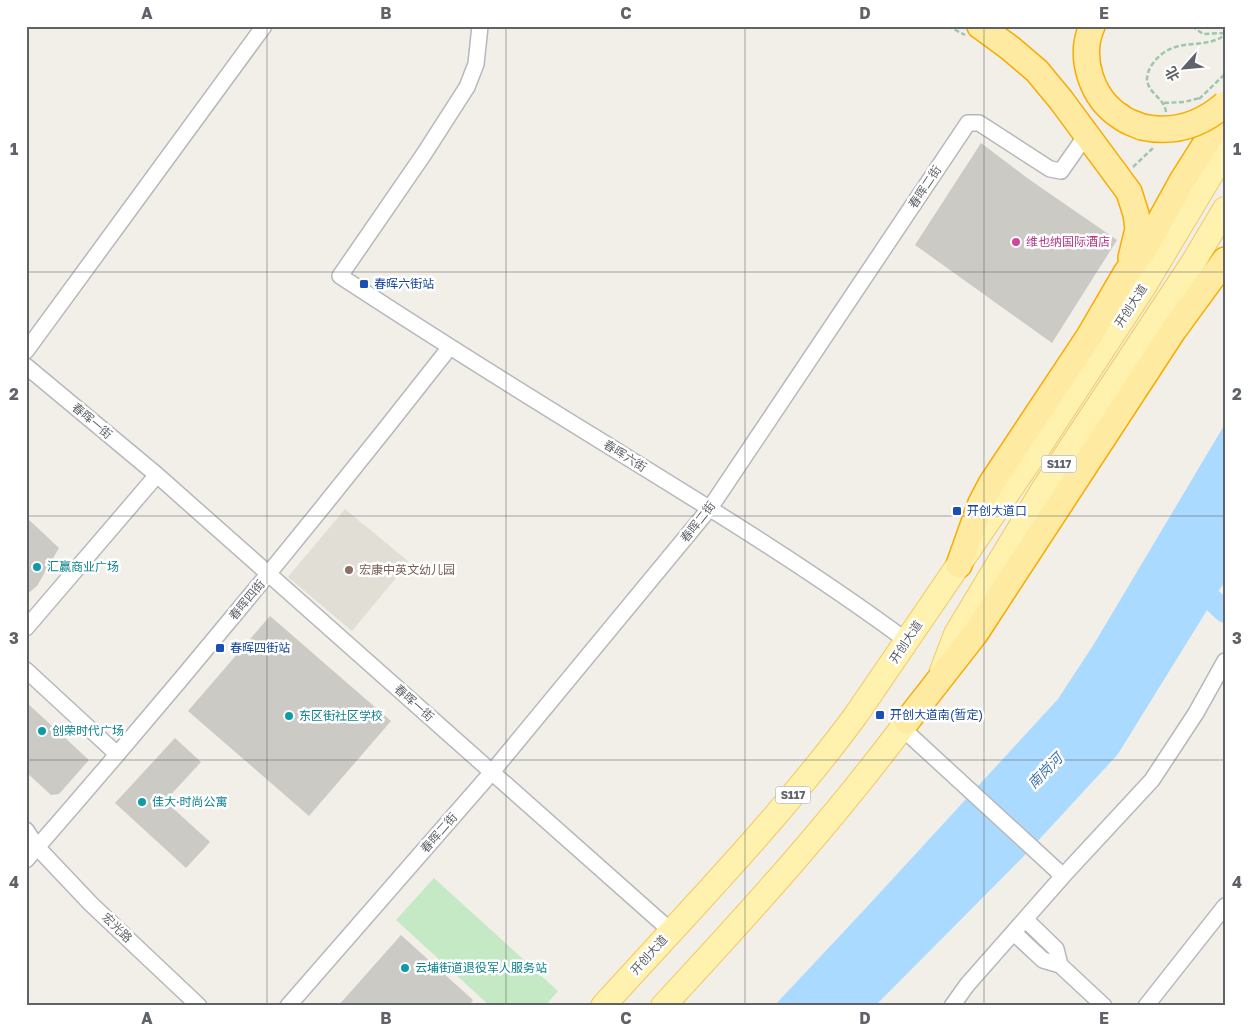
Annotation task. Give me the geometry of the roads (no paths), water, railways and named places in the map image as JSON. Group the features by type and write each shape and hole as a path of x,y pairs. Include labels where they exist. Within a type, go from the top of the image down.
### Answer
{"highway":[{"path":"980,26 1037,71 1062,100 1128,192 1136,214 1138,229 1135,248 1126,273"},
{"path":"1092,26 1087,42 1086,54 1091,78 1106,105 1120,117 1142,127 1164,130 1189,127 1210,116 1225,104"},
{"path":"959,565 981,503 991,484 1088,338 1126,273 1146,246 1182,181 1218,146 1225,113"},
{"path":"905,724 975,634 1173,331 1225,260"}],"main road":[{"name":"开创大道","path":"603,1006 765,826 830,750 959,565 1133,304 1167,247 1218,146"},
{"name":"S117","path":"663,1006 786,870 864,778 940,676 956,634 1044,488 1194,261 1225,208"}],"street":[{"path":"26,351 264,26"},
{"name":"春晖六街","path":"480,26 476,64 467,87 424,154 340,276 450,347 710,508 847,598 907,641"},
{"name":"春晖二街","path":"288,1006 492,772 710,508 968,122 979,123 1050,169 1056,170 1061,170 1087,134"},
{"name":"春晖四街","path":"26,860 268,574 450,347"},
{"name":"春晖一街","path":"26,366 157,475 671,931"},
{"path":"26,628 157,475"},
{"path":"952,1006 967,985 1063,876 1152,780 1196,713 1225,661"},
{"path":"26,670 117,754"},
{"path":"905,724 966,787 1063,876"},
{"name":"宏光路","path":"26,830 37,847 91,904 199,1006"},
{"path":"1146,1006 1225,906"},
{"path":"1026,920 1056,949 1060,965"},
{"path":"1014,933 1043,960 1060,965 1104,1006"}],"water":[{"name":"南岗河","path":"1225,424 1225,581 1118,754 1024,856 875,1006 774,1006 1058,699 1094,644"}],"waterway":[{"path":"1191,580 1225,612"}],"place":[{"name":"维也纳国际酒店","path":"1016,242"},
{"name":"春晖六街站","path":"364,284"},
{"name":"开创大道口","path":"957,511"},
{"name":"汇赢商业广场","path":"37,567"},
{"name":"宏康中英文幼儿园","path":"349,570"},
{"name":"春晖四街站","path":"220,648"},
{"name":"开创大道南(暂定)","path":"880,715"},
{"name":"东区街社区学校","path":"289,716"},
{"name":"创荣时代广场","path":"42,731"},
{"name":"佳大·时尚公寓","path":"142,802"},
{"name":"云埔街道退役军人服务站","path":"405,968"}]}
